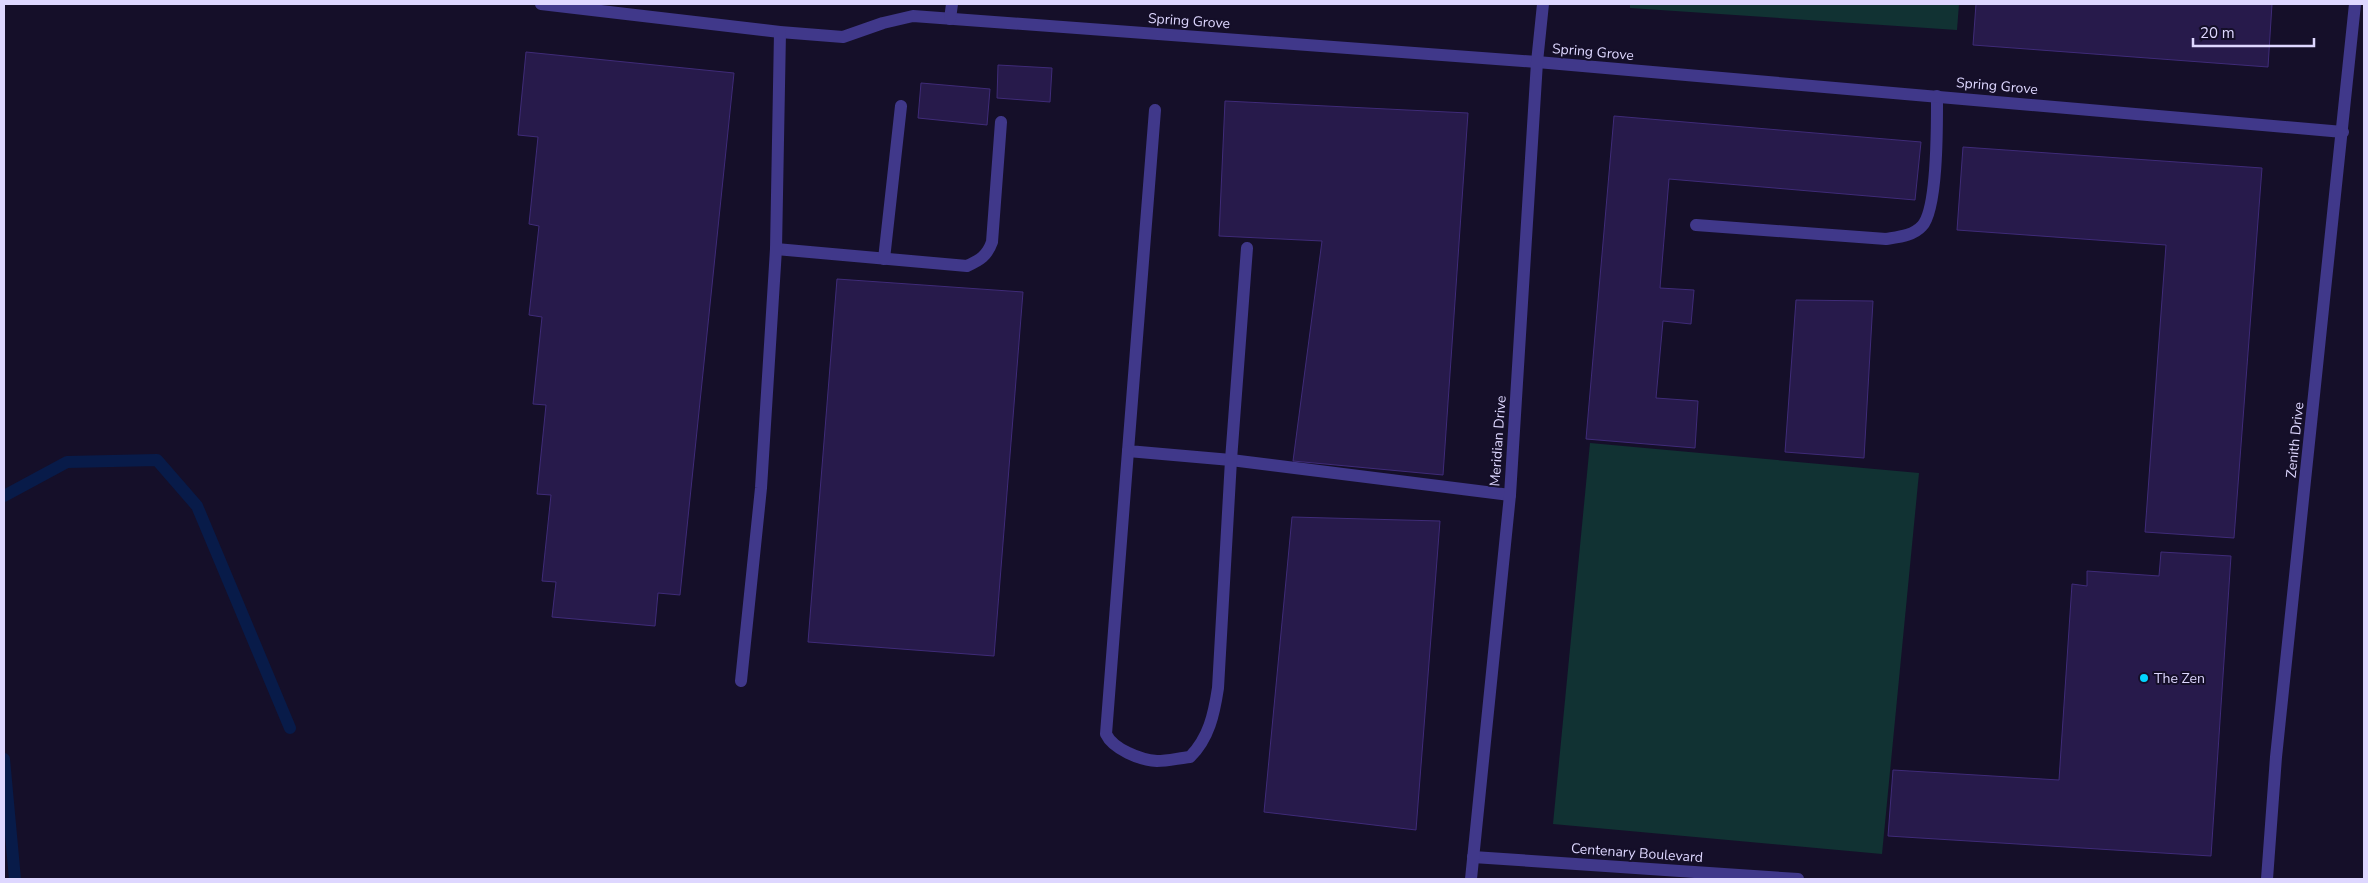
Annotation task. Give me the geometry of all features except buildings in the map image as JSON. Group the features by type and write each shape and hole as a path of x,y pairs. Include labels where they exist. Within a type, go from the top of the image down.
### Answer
{"street":[{"path":"541,4 780,32 776,249 761,488 741,681"},
{"path":"950,19 952,4"},
{"name":"Meridian Drive","path":"1471,879 1510,495 1537,62 1543,4"},
{"name":"Zenith Drive","path":"2267,879 2276,757 2355,4"},
{"name":"Spring Grove","path":"780,32 843,37 883,23 913,16 1537,62 2343,132"},
{"path":"1696,225 1886,239 1917,231 1925,222 1935,178 1937,96"},
{"path":"884,259 901,106"},
{"path":"1155,110 1106,734 1110,742 1144,759 1159,761 1190,757 1204,740 1214,714 1218,688 1231,460 1248,248"},
{"path":"776,249 967,266 981,260 988,253 992,242 1001,122"},
{"path":"1128,451 1231,460 1510,495"},
{"name":"Centenary Boulevard","path":"1473,857 1798,879"}],"green space":[{"path":"1630,4 1959,4 1957,30 1630,8"},
{"path":"1590,443 1919,473 1882,854 1553,824"}],"waterway":[{"path":"4,496 67,462 157,460 197,506 290,728"},
{"path":"4,759 15,879"}],"place":[{"name":"The Zen","path":"2144,678"}]}
